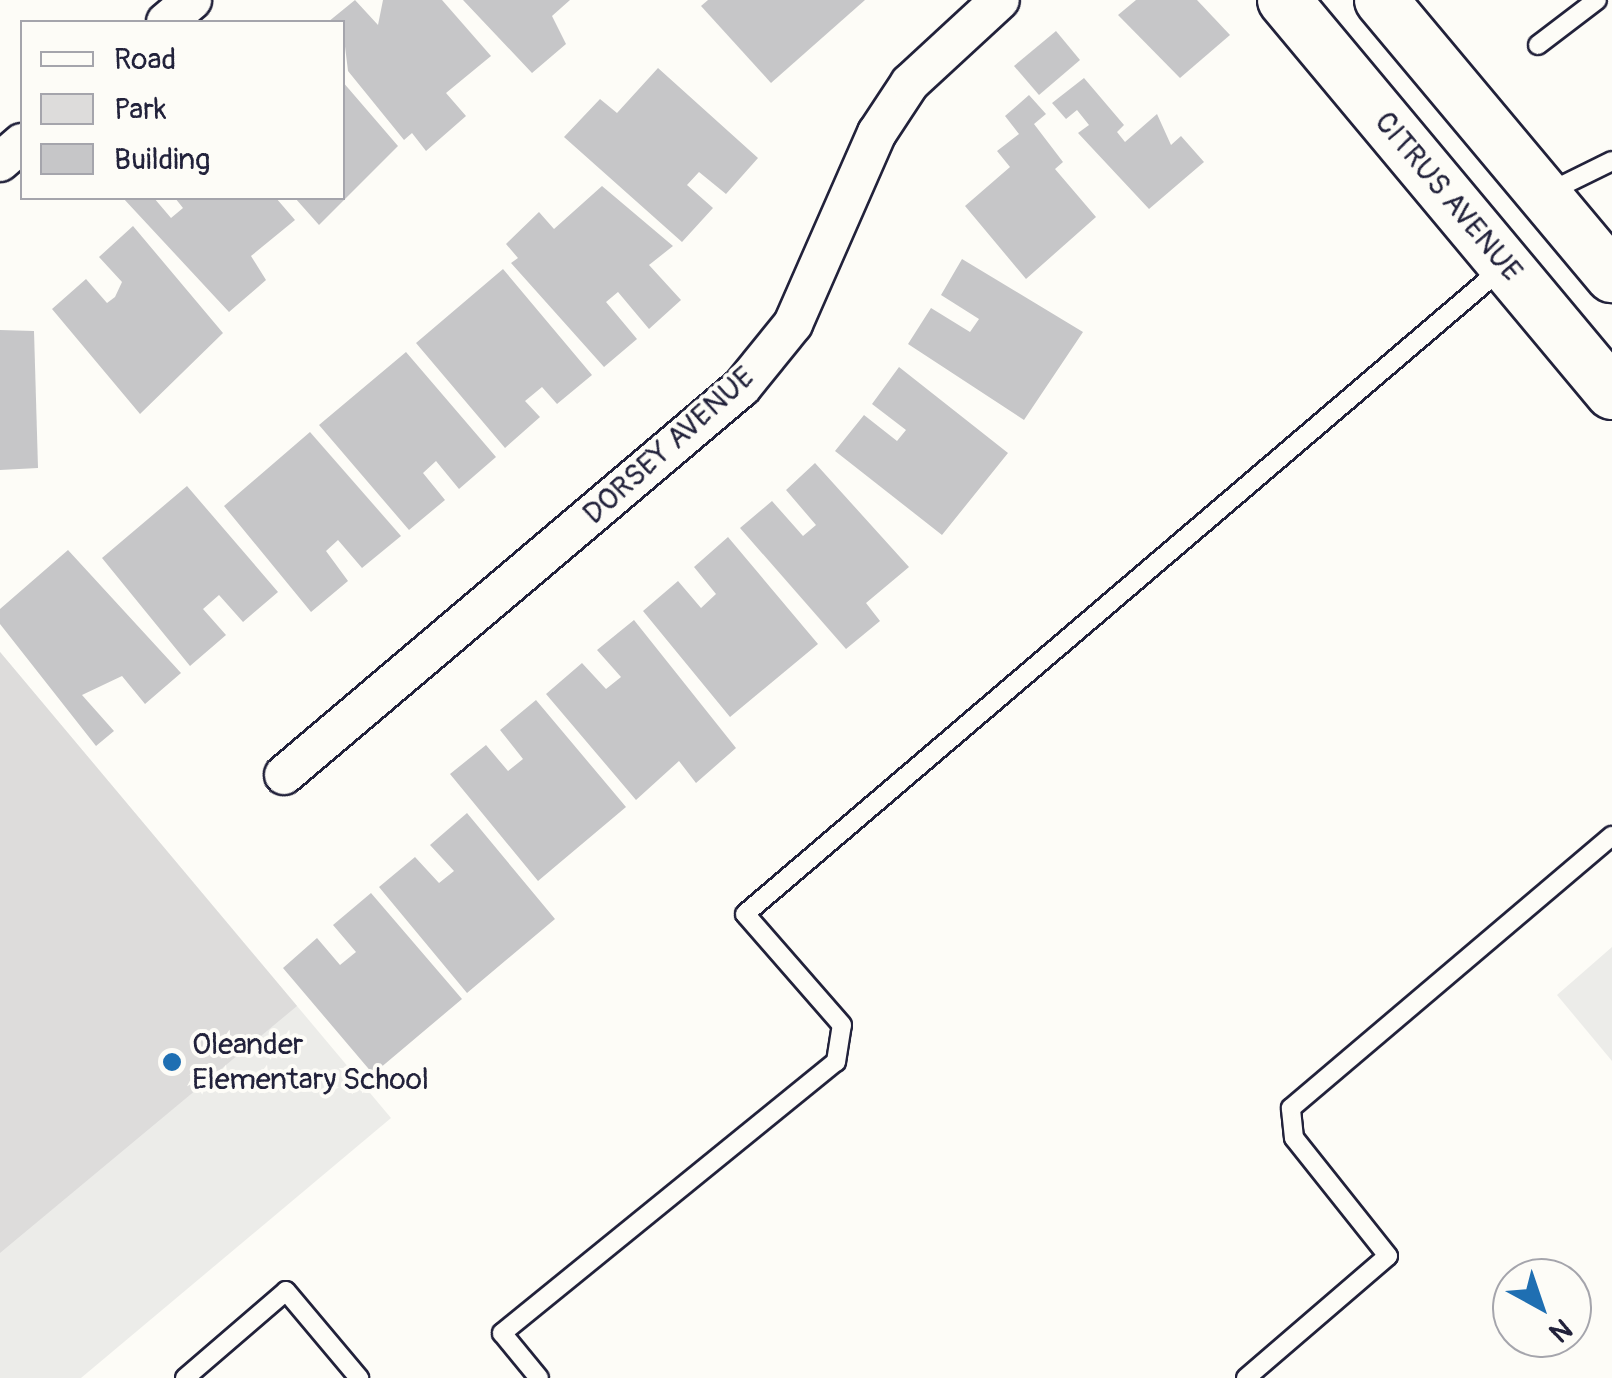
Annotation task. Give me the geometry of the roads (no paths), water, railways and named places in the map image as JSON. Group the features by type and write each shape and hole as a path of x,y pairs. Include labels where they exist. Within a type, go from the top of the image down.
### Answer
{"main road":[{"name":"CITRUS AVENUE","path":"1284,0 1612,393"},
{"path":"1381,0 1612,276"}],"street":[{"path":"168,20 192,0"},
{"name":"DORSEY AVENUE","path":"284,775 742,387 793,324 877,133 910,83 1000,0"},
{"path":"0,162 20,145"}],"lane":[{"path":"1538,45 1596,0"},
{"path":"1544,195 1612,162"},
{"path":"539,1378 502,1334 836,1062 842,1026 745,914 1505,265"},
{"path":"1246,1378 1388,1256 1294,1138 1291,1108 1612,836"},
{"path":"185,1378 286,1291 359,1378"}],"place":[{"name":"Oleander Elementary School","path":"172,1062"}]}
